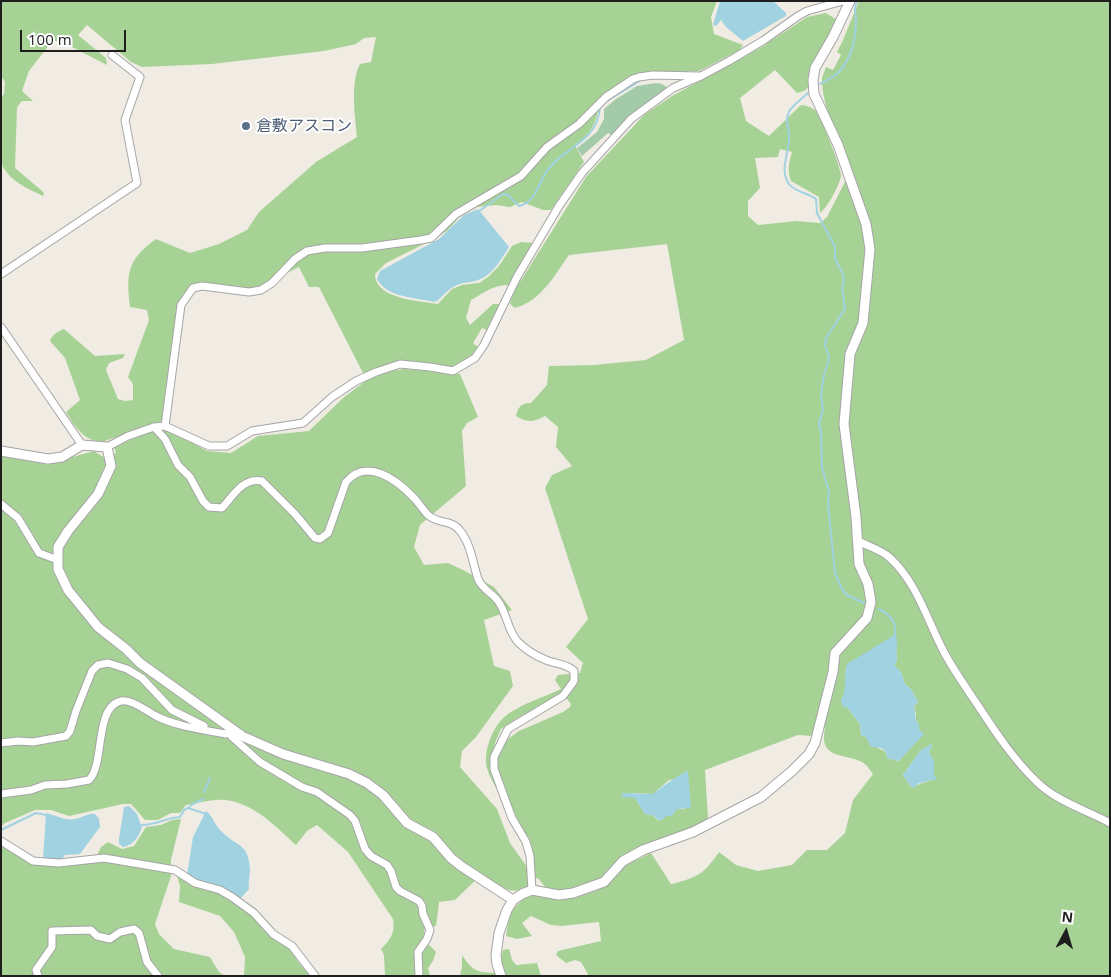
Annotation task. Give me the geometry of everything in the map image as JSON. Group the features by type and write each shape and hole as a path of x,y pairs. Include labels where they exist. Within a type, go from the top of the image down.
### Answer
{"street":[{"path":"1,451 48,459 62,457 82,445 108,447 128,436 154,427 165,426 209,446 227,446 252,431 303,423 332,397 356,381 400,364 452,371 475,358 484,345 517,277 559,206 582,173 631,119 673,88 701,76 764,40 798,16 843,1"},
{"path":"501,976 496,955 507,910 513,900 532,890 559,895 573,893 604,882 624,861 642,850 693,832 761,797 792,771 808,754 815,743 833,672 835,653 867,618 871,602 868,584 859,564 844,424 850,354 863,323 870,249 866,224 838,145 814,94 813,80 815,68 833,37 850,1"},
{"path":"1,274 137,184 125,120 140,77 112,54"},
{"path":"165,426 181,305 193,288 202,286 249,292 261,290 295,259 307,251 325,248 362,248 431,238 456,214 521,176 548,147 579,124 606,97 633,79 653,75 701,76"},
{"path":"1,327 82,445"},
{"path":"154,427 165,439 178,465 190,478 203,501 209,507 222,508 247,482 254,480 262,481 315,538 320,539 328,533 346,482 358,473 374,471 389,476 405,489 429,516 436,520 453,524 462,533 479,581 499,602 514,638 534,655 570,667 574,671 574,681 563,696 508,729 494,757 494,769 506,802 512,818 526,842 530,856 532,890"},
{"path":"108,447 110,466 98,494 68,531 58,547 58,569 68,590 98,627 126,649 140,663 230,731 283,754 348,774 367,783 383,795 407,823 432,837 461,866 513,900"},
{"path":"1,504 18,518 39,553 58,560"},
{"path":"858,541 888,556 903,572 920,600 943,651 1002,741 1023,768 1038,784 1057,797 1110,823"},
{"path":"1,743 33,742 66,736 70,731 92,671 98,665 108,663 127,669 142,678 172,710 210,731"},
{"path":"1,794 31,790 45,785 89,780 95,772 106,718 112,707 120,702 133,704 168,720 226,734 230,731"},
{"path":"230,731 232,737 260,762 302,787 317,792 350,815 355,821 365,849 371,856 387,865 391,870 393,881 400,892 419,901 430,930 427,939 418,952 419,976"},
{"path":"1,841 39,863 59,863 104,858 175,870 195,883 220,890 254,913 273,934 292,946 315,976"},
{"path":"38,976 36,970 52,947 52,930 91,930 97,936 110,939 120,932 134,929 139,933 147,962 158,976"}],"green space":[{"path":"1,1 717,1 711,17 714,34 743,45 740,50 699,71 638,73 599,105 597,117 589,133 575,145 584,162 551,210 543,210 522,202 510,207 496,205 477,207 463,213 448,230 436,238 386,263 375,274 377,282 382,289 390,294 410,300 438,304 452,289 462,285 479,283 488,277 499,266 512,246 521,242 534,243 509,285 494,287 471,300 466,318 470,325 493,304 500,304 487,330 482,328 473,343 479,348 473,356 451,367 398,361 363,373 319,287 309,287 299,267 265,284 249,289 212,283 192,285 182,297 177,308 162,421 102,442 85,436 66,412 80,400 65,358 50,341 52,337 64,329 95,356 125,354 123,358 109,363 106,370 118,399 125,401 133,400 133,384 128,377 149,320 147,310 130,307 128,285 134,261 156,239 190,253 219,244 247,230 259,212 316,162 357,137 354,100 355,80 360,64 371,62 376,37 364,38 356,44 324,51 212,64 142,67 131,62 87,25 78,35 106,58 107,65 68,45 53,40 29,71 22,91 33,101 22,101 17,107 15,168 44,193 43,196 16,181 3,167 1,98 4,94 5,82 1,76"},
{"path":"859,1 1110,1 1110,976 589,976 581,962 575,960 566,963 556,955 558,951 601,941 599,922 562,926 551,925 531,916 522,923 532,936 517,939 506,936 509,917 513,909 523,899 533,893 558,898 576,897 596,891 623,866 651,853 671,884 687,880 699,874 719,852 736,865 758,871 792,865 807,850 827,850 845,833 853,800 873,774 862,762 834,754 829,750 825,746 825,728 817,726 812,736 798,735 705,770 708,818 694,828 650,844 602,877 584,886 559,892 546,888 538,878 529,881 528,887 515,891 504,888 481,875 455,900 439,902 436,926 425,927 423,938 436,952 428,968 430,976 385,976 384,955 381,949 392,936 393,919 348,852 317,825 307,831 296,845 264,816 236,802 220,800 186,805 180,813 171,813 158,820 145,820 131,804 123,804 69,816 51,810 35,810 1,826 1,455 51,463 94,451 106,459 116,453 114,447 147,433 165,430 207,451 231,453 258,436 309,431 343,398 368,379 391,371 404,369 460,374 478,417 467,423 462,431 466,486 420,525 414,547 424,565 448,563 465,571 494,587 512,610 484,620 494,666 510,671 513,686 476,737 462,751 460,767 497,809 510,843 525,864 529,874 528,842 506,794 496,759 505,741 519,731 563,712 571,704 567,699 555,697 501,729 491,759 500,795 487,767 487,750 491,736 503,718 526,704 561,689 555,680 558,675 580,673 583,663 566,647 588,619 545,488 552,475 572,466 556,447 558,427 545,416 538,420 527,421 516,416 520,406 531,403 547,385 549,366 594,365 646,360 684,340 667,244 569,255 546,287 532,300 515,308 510,304 513,293 586,177 644,115 672,96 760,48 807,17 826,13 837,20 809,87 797,93 775,70 740,98 746,121 769,136 801,105 812,108 818,114 835,154 841,176 836,191 826,206 820,213 819,197 791,181 789,166 792,152 780,149 778,157 755,158 760,188 748,201 748,216 758,225 796,221 820,223 827,217 850,172 828,113 822,78 826,67 833,70 841,55 837,52","holes":["896,650 897,661 893,665 901,672 905,684 911,689 918,702 914,706 916,720 919,725 911,747 899,761 887,758 886,752 874,746 866,737 861,735 860,724 847,707 843,707 841,701 846,686 845,671","932,746 929,752 934,772 931,780 911,787 903,775 920,751","682,774 685,809 677,809 659,821 652,815 645,814 635,798 629,793 653,794 669,780 676,779"]},
{"path":"656,83 668,88 643,105 611,135 608,133 582,156 577,148 597,132 604,119 604,109 637,86"},
{"path":"181,819 171,860 171,876 155,924 159,934 174,949 210,957 219,972 225,976 1,976 1,849 4,846 32,863 94,861 101,847 108,842 122,849 134,846 146,827"},
{"path":"177,876 190,884 216,892 247,910 290,948 298,962 310,976 244,976 245,957 234,932 220,916 179,902 180,886"},
{"path":"509,949 512,960 516,965 537,963 541,976 460,976 462,955 474,969 493,973 503,950"}],"water":[{"path":"720,1 773,1 786,13 786,16 743,41 726,27 721,20 716,26 713,25"},
{"path":"478,209 509,247 498,264 483,278 456,285 434,302 394,293 387,290 377,279 380,271 439,239 464,215"},
{"path":"896,634 897,661 894,665 901,672 905,684 911,689 918,702 914,706 916,720 919,729 924,734 899,761 887,758 886,752 881,748 871,747 866,737 861,735 860,724 847,707 843,707 841,701 847,664"},
{"path":"931,744 929,752 934,762 934,774 937,780 917,784 915,788 911,787 903,775 920,751"},
{"path":"688,771 691,808 677,809 672,816 667,816 660,821 652,815 645,814 635,798 623,797 621,793 653,794 670,781"},
{"path":"129,806 137,814 142,828 133,842 123,847 119,844 119,839 124,807"},
{"path":"206,811 220,830 241,846 247,855 250,870 249,889 240,899 224,889 187,875 193,837"},
{"path":"46,813 64,819 95,814 99,819 100,827 80,854 65,855 62,859 43,860"}],"waterway":[{"path":"820,84 837,74 849,56 855,34 855,9 857,1"},
{"path":"607,101 641,80"},
{"path":"808,93 789,112 787,122 789,144 785,162 785,173 786,179 792,187 816,199 817,213 835,247 835,259 843,274 844,282 842,288 845,309 826,338 825,346 829,356 824,374 821,395 823,410 819,424 822,468 829,491 828,504 835,573 842,589 847,595 864,603"},
{"path":"478,212 503,194 507,194 519,206 532,198 552,165 586,138 593,130 600,107"},
{"path":"879,609 892,619 895,626 895,635"},
{"path":"204,792 210,778"},
{"path":"189,808 203,799"},
{"path":"141,825 180,817 184,810 188,808 206,814"},
{"path":"1,830 36,813 46,815"}],"place":[{"name":"倉敷アスコン","path":"246,126"}]}
